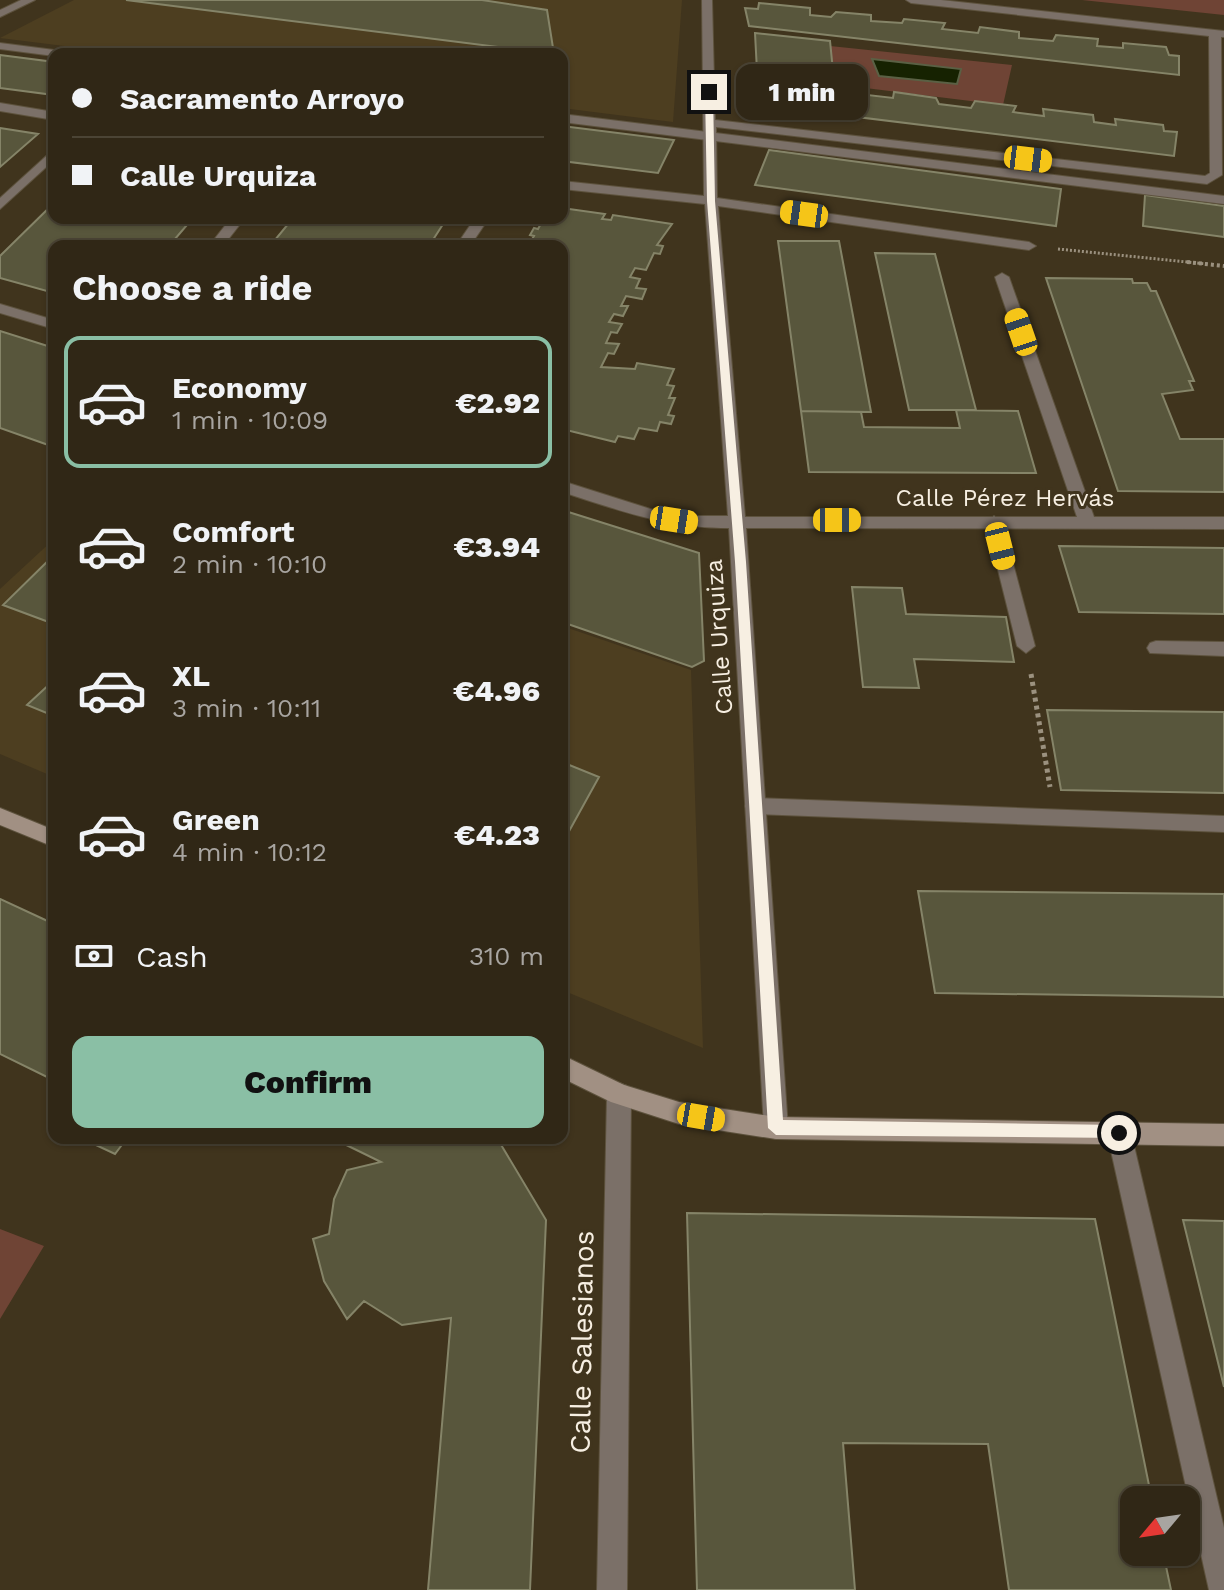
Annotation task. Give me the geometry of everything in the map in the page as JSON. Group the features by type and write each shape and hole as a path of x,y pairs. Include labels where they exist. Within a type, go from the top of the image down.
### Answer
{"main road":[{"path":"0,816 48,836"},
{"path":"568,1069 619,1094 679,1113 776,1128 1224,1135"}],"street":[{"path":"0,14 30,0"},
{"name":"Calle Urquiza","path":"707,0 711,201 737,521 776,1128"},
{"path":"568,118 1207,180 1216,175 1220,34 911,0"},
{"path":"0,46 48,52"},
{"path":"0,107 48,115"},
{"path":"710,130 1224,200"},
{"path":"0,205 48,159"},
{"path":"568,186 711,201 1029,246"},
{"path":"221,240 233,224"},
{"path":"1002,277 1087,522"},
{"path":"0,308 48,323"},
{"name":"Calle Pérez Hervás","path":"568,488 658,517 691,522 1224,523"},
{"path":"994,522 1026,646"},
{"path":"1156,648 1224,649"},
{"path":"755,806 1224,824"},
{"name":"Calle Salesianos","path":"612,1590 619,1094"},
{"path":"1119,1133 1224,1590"}],"path":[{"path":"1029,246 1224,266"},
{"path":"1026,646 1055,817"}],"shaded area":[{"path":"74,0 682,0 673,122 568,109 568,48 81,48 0,38"},
{"path":"1082,0 1224,0 1224,15"},
{"path":"830,46 1012,65 1003,105 833,84"},
{"path":"872,59 961,69 957,84 879,76"},
{"path":"48,545 48,774 0,754 0,589"},
{"path":"568,628 691,670 703,1048 568,992"},
{"path":"0,1229 44,1246 0,1319"}],"building":[{"path":"126,0 482,0 547,10 553,48 506,48"},
{"path":"759,3 810,8 810,15 831,17 836,12 871,15 871,21 902,23 904,19 945,23 942,29 978,33 980,27 1019,32 1019,38 1053,41 1056,35 1098,39 1097,46 1123,48 1123,43 1166,47 1169,55 1179,56 1179,75 749,26 745,8 758,9"},
{"path":"755,33 830,41 834,81 757,71"},
{"path":"0,55 48,61 48,94 0,88"},
{"path":"773,79 808,83 807,88 827,89 827,83 868,89 867,95 893,98 894,92 936,98 939,104 971,108 975,101 1016,106 1013,112 1044,116 1043,109 1093,115 1094,122 1116,125 1115,119 1163,125 1164,131 1177,132 1174,156 759,105 757,83 772,84"},
{"path":"568,127 674,140 658,173 568,162"},
{"path":"0,128 38,134 0,167"},
{"path":"769,150 1061,189 1056,226 755,185"},
{"path":"1145,195 1224,206 1224,237 1143,226"},
{"path":"48,209 48,224 188,224 174,240 48,240 48,291 0,278 0,256"},
{"path":"568,209 605,214 602,219 611,220 613,215 672,224 657,245 663,246 660,254 654,253 646,270 635,268 630,277 640,279 636,288 646,289 642,299 626,296 621,306 628,306 623,316 614,314 609,322 622,324 617,333 611,332 606,343 619,344 614,354 608,353 601,367 635,369 637,363 674,369 667,385 674,386 669,398 675,398 668,415 674,416 671,424 660,422 657,431 639,428 634,439 618,436 615,442 568,430 568,240 532,240 534,236 530,235 534,228 538,229 541,224 568,224"},
{"path":"288,224 443,224 433,240 275,240"},
{"path":"778,241 839,241 871,412 801,411"},
{"path":"875,253 935,254 976,410 909,410"},
{"path":"1046,278 1132,279 1133,283 1147,283 1151,291 1156,291 1194,381 1189,381 1193,390 1162,394 1180,439 1224,439 1224,492 1118,491"},
{"path":"0,331 48,346 48,445 0,428"},
{"path":"956,410 1018,411 1036,473 809,472 801,411 861,412 864,427 960,428"},
{"path":"568,512 699,553 704,661 692,667 568,624"},
{"path":"1059,546 1224,548 1224,614 1079,612"},
{"path":"48,561 48,622 3,605"},
{"path":"852,587 902,588 906,614 1006,617 1014,662 914,659 919,688 863,687"},
{"path":"48,686 48,714 27,705"},
{"path":"1047,710 1224,712 1224,793 1061,790"},
{"path":"568,764 599,777 568,833"},
{"path":"918,891 1224,894 1224,997 935,993"},
{"path":"0,899 48,921 48,1076 0,1054"},
{"path":"94,1144 122,1144 115,1154"},
{"path":"344,1144 501,1144 546,1220 530,1590 428,1590 451,1318 402,1325 364,1301 347,1319 324,1281 313,1239 329,1234 334,1199 347,1170 381,1162"},
{"path":"687,1213 1095,1219 1149,1486 1120,1486 1120,1566 1166,1566 1171,1590 1009,1590 988,1444 843,1443 855,1590 697,1590"},
{"path":"1183,1220 1224,1221 1224,1387"}],"route":[{"path":"709,92 711,201 740,562 776,1128 1119,1133"}]}
